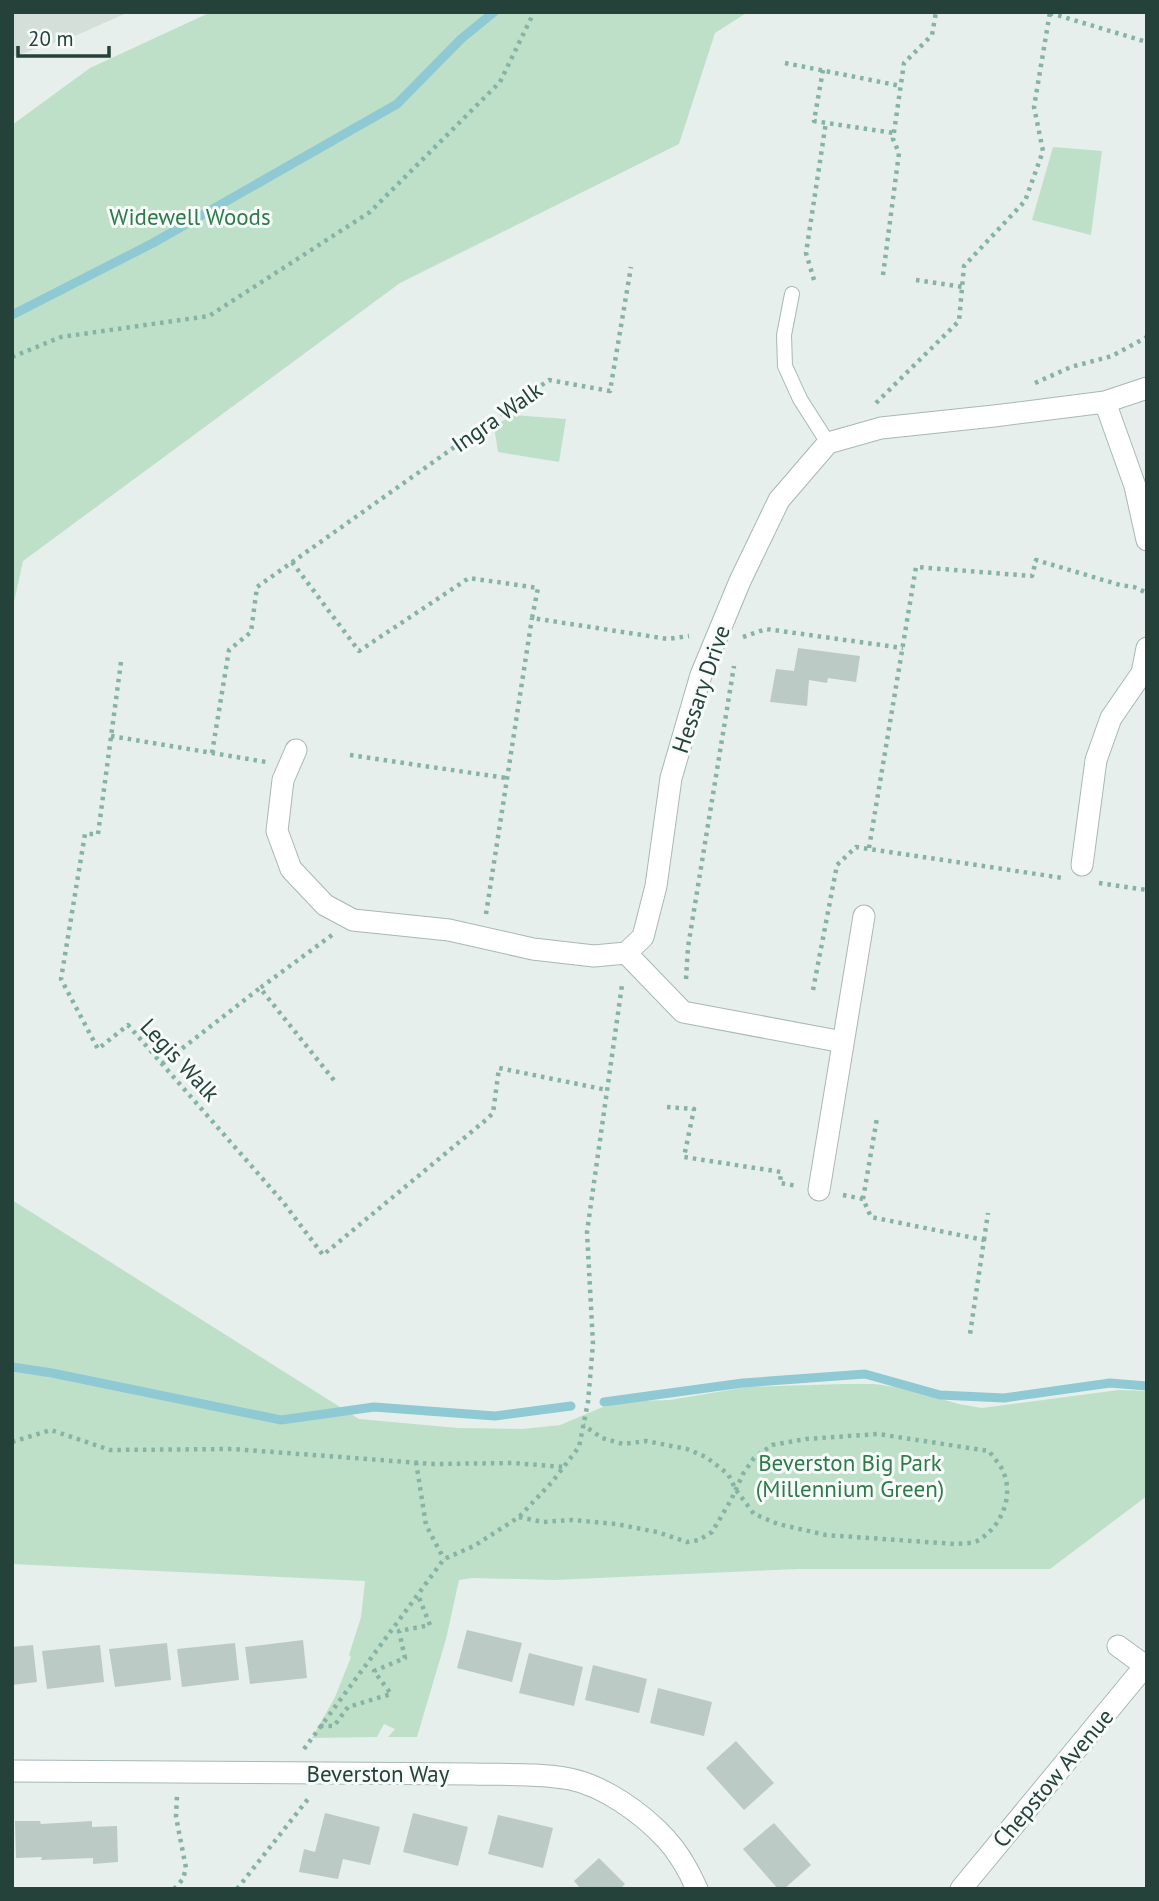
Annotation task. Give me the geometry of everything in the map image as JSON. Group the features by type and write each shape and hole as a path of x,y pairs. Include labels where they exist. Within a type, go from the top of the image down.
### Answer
{"street":[{"path":"828,443 881,428 1105,402 1147,388"},
{"path":"1105,402 1135,486 1147,540"},
{"name":"Hessary Drive","path":"626,953 643,937 656,886 671,778 701,675 740,581 779,500 828,443"},
{"path":"1085,873 1096,760 1111,718 1144,673 1147,648"},
{"path":"292,758 283,780 276,831 291,869 325,905 353,920 449,930 534,949 594,956 626,953 683,1012 843,1042"},
{"path":"819,1191 864,916"},
{"name":"Chepstow Avenue","path":"961,1889 1146,1667 1118,1646"},
{"name":"Beverston Way","path":"12,1771 473,1774 544,1776 572,1780 604,1792 634,1810 666,1839 689,1871 697,1889"}],"lane":[{"path":"792,294 784,335 785,366 800,399 828,443"}],"path":[{"path":"12,357 61,337 209,316 370,212 500,82 534,12"},
{"path":"883,275 899,153 894,133 904,63 932,35 936,12"},
{"path":"876,403 959,321 964,266 1025,201 1042,151 1034,107 1050,13 1147,42"},
{"path":"785,63 901,86"},
{"path":"823,70 814,121 894,133"},
{"path":"814,280 806,253 826,122"},
{"name":"Ingra Walk","path":"212,753 229,650 251,632 257,587 549,380 610,391 631,267"},
{"path":"916,280 962,287"},
{"path":"1026,387 1071,367 1112,356 1147,337"},
{"path":"869,848 916,567 1032,576 1036,559 1147,593"},
{"path":"292,562 359,651 469,578 538,588 482,937"},
{"path":"532,618 668,639 719,633 739,638 766,629 903,648"},
{"name":"Legis Walk","path":"121,662 98,834 85,834 61,979 98,1049 128,1025 283,1202 323,1255 493,1113 499,1068 607,1090"},
{"path":"683,1012 688,947 734,665"},
{"path":"111,736 212,753 292,758"},
{"path":"350,755 506,778"},
{"path":"813,990 837,865 856,847 1064,879 1085,873 1147,890"},
{"path":"162,1064 353,920"},
{"path":"237,1889 307,1800 305,1746 444,1559 474,1546 519,1517 579,1447 593,1344 587,1232 626,953"},
{"path":"260,988 337,1084"},
{"path":"863,1199 877,1118"},
{"path":"984,1240 988,1213"},
{"path":"519,1517 543,1522 572,1520 616,1524 657,1532 687,1542 699,1540 712,1532 736,1490 743,1474 754,1458 772,1444 878,1434 989,1451 1003,1470 1007,1491 1005,1506 996,1525 976,1542 955,1544 826,1535 778,1524 754,1514 736,1490 728,1474 706,1457 687,1449 646,1441 623,1444 602,1438 583,1425"},
{"path":"12,1442 51,1430 110,1450 233,1449 434,1464 513,1463 564,1467"},
{"path":"416,1462 426,1525 444,1559"},
{"path":"320,1726 334,1726 348,1707 391,1694 374,1671 405,1658 399,1631 430,1625 418,1595"},
{"path":"174,1889 183,1879 186,1868 176,1817 178,1772"}],"shaded area":[{"path":"12,12 129,12 77,35 12,57"}],"green space":[{"name":"Widewell Woods","path":"211,12 748,12 715,33 679,144 400,283 23,561 12,611 12,125 90,68"},
{"path":"1053,147 1102,151 1091,235 1032,220"},
{"path":"513,415 566,419 559,462 498,452 494,426"},
{"name":"Beverston Big Park (Millennium Green)","path":"12,1200 359,1419 458,1428 523,1429 560,1425 603,1407 631,1401 670,1400 747,1387 875,1384 982,1408 1119,1390 1147,1391 1147,1496 1050,1569 798,1569 554,1580 459,1580 446,1639 417,1737 388,1737 395,1729 384,1724 377,1737 312,1738 335,1697 351,1657 349,1655 361,1617 365,1581 12,1564"}],"building":[{"path":"798,648 860,656 856,682 828,678 827,683 809,680 807,706 770,702 776,669 794,671"},
{"path":"467,1630 522,1643 512,1682 457,1668"},
{"path":"303,1640 307,1678 250,1684 245,1647"},
{"path":"167,1643 171,1680 115,1687 109,1649"},
{"path":"235,1643 239,1680 182,1687 177,1649"},
{"path":"33,1645 37,1682 12,1685 12,1647"},
{"path":"100,1645 104,1682 47,1689 42,1651"},
{"path":"529,1653 583,1667 574,1706 519,1693"},
{"path":"593,1665 647,1679 639,1713 585,1700"},
{"path":"658,1688 712,1702 704,1736 650,1723"},
{"path":"736,1741 774,1783 744,1810 706,1768"},
{"path":"325,1813 380,1827 370,1865 343,1859 338,1879 299,1872 304,1849 315,1852"},
{"path":"413,1813 468,1827 458,1866 403,1852"},
{"path":"498,1815 553,1828 543,1868 488,1854"},
{"path":"15,1821 40,1821 41,1824 92,1821 92,1827 117,1826 118,1862 93,1864 93,1858 16,1858"},
{"path":"774,1823 811,1865 784,1889 778,1889 743,1849"},
{"path":"599,1858 625,1884 620,1889 581,1889 574,1881"}],"waterway":[{"path":"12,315 153,243 397,104 461,39 494,12"},
{"path":"12,1367 281,1420 374,1407 495,1416 571,1406"},
{"path":"604,1402 743,1383 865,1374 940,1395 1004,1398 1110,1383 1147,1386"}]}
